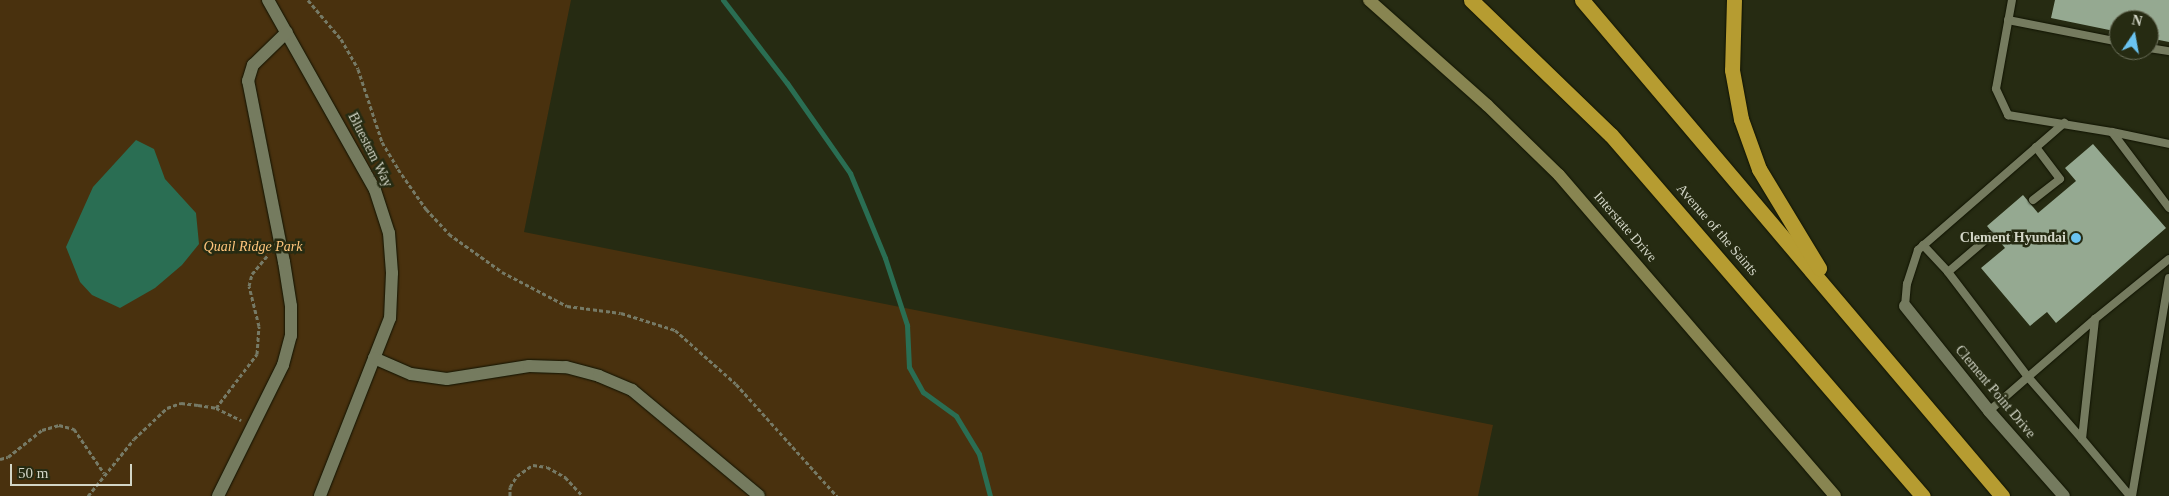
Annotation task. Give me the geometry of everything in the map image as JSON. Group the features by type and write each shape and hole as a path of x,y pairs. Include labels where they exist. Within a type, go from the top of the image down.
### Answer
{"highway":[{"name":"Avenue of the Saints","path":"1470,0 1611,135 1923,496"},
{"path":"1582,0 2002,496"},
{"path":"1734,0 1732,70 1740,118 1759,169 1842,305"}],"main road":[{"name":"Interstate Drive","path":"1369,0 1480,98 1559,175 1835,496"}],"street":[{"name":"Bluestem Way","path":"268,0 376,190 389,233 392,273 390,318 320,496"},
{"path":"218,496 283,365 291,336 291,306 248,80 252,65 287,32"},
{"name":"Clement Point Drive","path":"1905,306 1989,411 2064,496"},
{"path":"374,358 411,374 447,379 529,366 566,367 599,376 632,390 759,496"}],"lane":[{"path":"2012,0 1996,89 2008,115 2064,123 2169,144"},
{"path":"2008,20 2109,40"},
{"path":"1905,306 1906,284 1918,250 2064,123"},
{"path":"2112,132 2169,208"},
{"path":"2033,200 2060,179 2036,147"},
{"path":"1948,272 1990,236"},
{"path":"1923,245 1948,272 2028,377 2131,496"},
{"path":"1989,411 2169,259"},
{"path":"2131,496 2169,278"},
{"path":"2082,439 2095,320"}],"path":[{"path":"308,0 341,39 358,69 382,142 398,169 426,209 449,234 502,272 567,306 621,313 675,330 736,384 837,496"},
{"path":"216,408 257,354 258,326 249,286 258,265 280,243"},
{"path":"88,496 104,473 134,439 167,408 180,403 216,408 252,425"},
{"path":"0,459 8,457 42,430 59,425 74,429 104,473"},
{"path":"510,496 510,487 517,476 533,466 547,467 565,477 583,496"}],"green space":[{"name":"Quail Ridge Park","path":"0,0 571,0 524,232 1493,425 1478,496 0,496"}],"shaded area":[{"path":"136,140 154,149 165,179 196,213 199,244 182,265 155,288 120,308 92,295 80,282 66,247 93,187"}],"building":[{"path":"2055,0 2169,0 2169,42 2159,40 2159,10 2109,10 2109,30 2051,18"},
{"name":"Clement Hyundai","path":"2093,144 2166,228 2056,323 2047,312 2030,326 1981,268 2005,248 1987,226 2023,195 2038,213 2076,181 2065,168"}],"waterway":[{"path":"723,0 787,83 850,173 885,258 907,325 909,367 923,392 956,416 979,454 990,496"}],"place":[{"name":"Clement Hyundai","path":"2076,238"}]}
